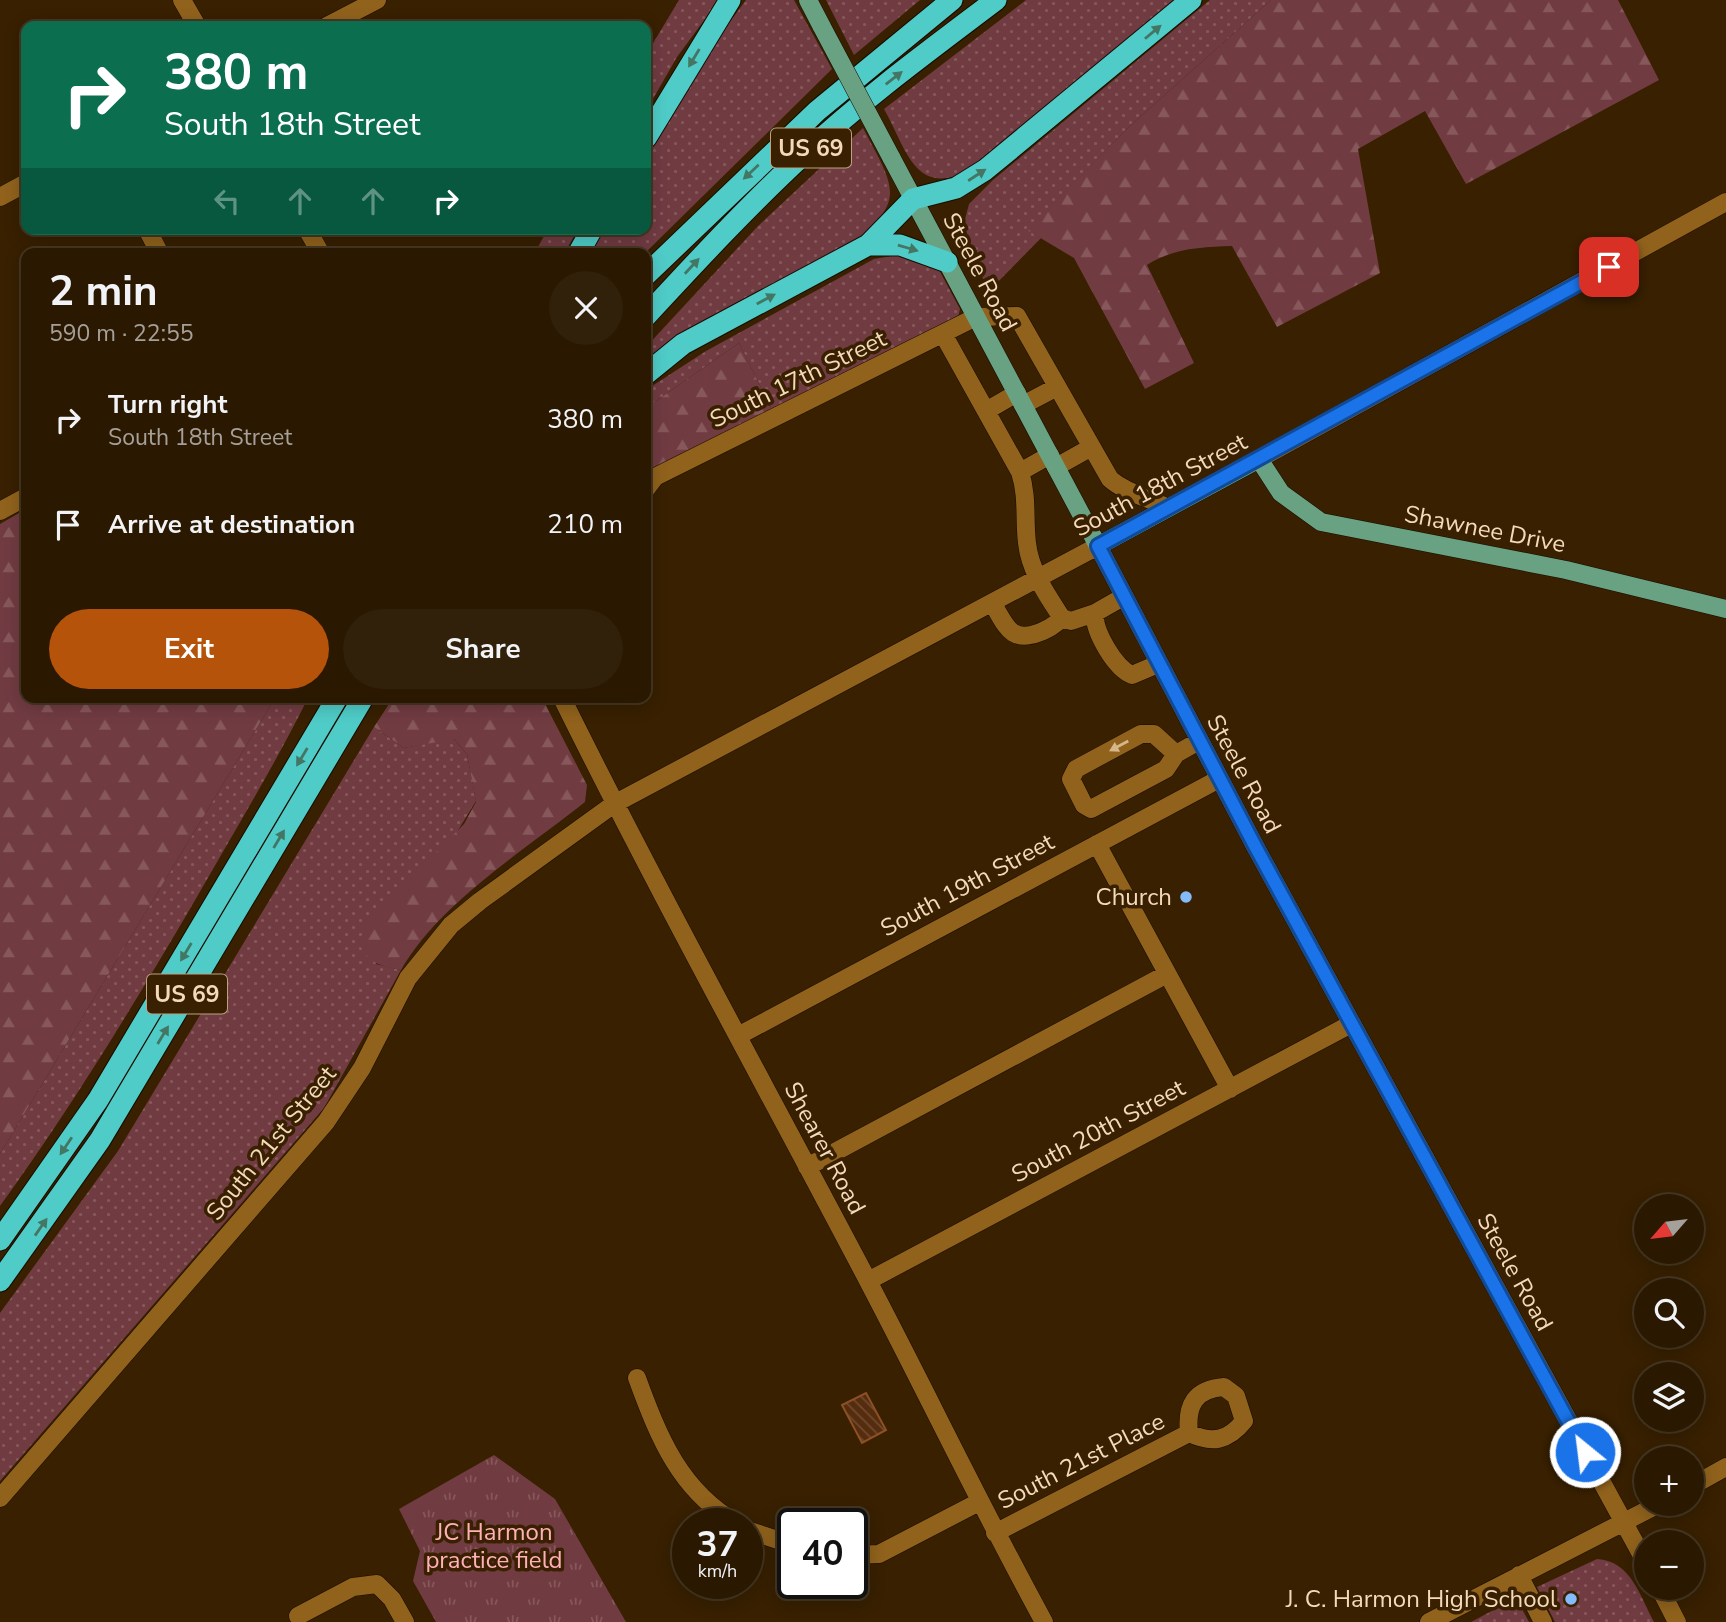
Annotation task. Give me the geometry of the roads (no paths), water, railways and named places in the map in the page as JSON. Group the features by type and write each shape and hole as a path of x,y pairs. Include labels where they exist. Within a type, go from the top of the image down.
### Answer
{"highway":[{"path":"651,130 730,0"},
{"name":"US 69","path":"651,270 817,111 952,0"},
{"name":"US 69","path":"651,311 723,233 804,153 881,88 996,0"},
{"path":"651,370 683,344 868,245 913,199 956,188 985,170 1191,0"},
{"path":"868,245 900,244 947,262"},
{"name":"US 69","path":"0,1240 98,1100 334,703"},
{"name":"US 69","path":"0,1281 100,1140 360,703"}],"main road":[{"name":"Steele Road","path":"808,0 1098,546"},
{"name":"South 18th Street","path":"1098,546 1259,459"},
{"name":"Shawnee Drive","path":"1259,459 1281,494 1321,522 1566,570 1726,609"}],"street":[{"path":"182,0 194,21"},
{"path":"337,21 377,0"},
{"path":"0,197 21,186"},
{"name":"South 18th Street","path":"1259,459 1726,202"},
{"path":"976,317 1017,316 1110,479 1123,490 1136,492 1168,508"},
{"name":"South 17th Street","path":"651,483 655,478 976,317"},
{"path":"943,334 1020,472 1027,495 1027,545 1037,579 1062,618 1072,621 1123,597"},
{"path":"986,411 1056,387"},
{"path":"1020,472 1090,447"},
{"path":"0,511 21,500"},
{"name":"South 18th Street","path":"614,804 1098,546"},
{"name":"Steele Road","path":"1098,546 1158,664 1351,1024 1634,1541"},
{"path":"992,603 1013,635 1023,638 1053,627 1062,618"},
{"path":"1096,612 1094,622 1120,670 1132,675 1158,664"},
{"name":"Shearer Road","path":"564,703 614,804 868,1282 995,1533 1044,1622"},
{"path":"1176,754 1154,734 1142,734 1076,769 1072,779 1084,804 1091,809 1166,769 1176,754 1199,741"},
{"name":"South 19th Street","path":"737,1036 1219,779"},
{"name":"South 21st Street","path":"0,1498 326,1122 362,1068 408,978 451,925 614,804"},
{"path":"1097,844 1230,1089"},
{"path":"807,1167 1167,974"},
{"name":"South 20th Street","path":"868,1282 1351,1024"},
{"path":"637,1378 656,1429 682,1476 710,1508"},
{"name":"South 21st Place","path":"995,1533 1189,1433"},
{"path":"1704,1479 1726,1467"},
{"path":"868,1554 880,1554 979,1502"},
{"path":"1429,1622 1639,1516"},
{"path":"1519,1575 1543,1622"},
{"path":"298,1616 353,1587 377,1584 393,1599 405,1622"},
{"path":"1665,1600 1677,1622"}],"place":[{"name":"Church","path":"1186,897"},
{"name":"J. C. Harmon High School","path":"1571,1599"}],"park label":[{"name":"JC Harmon practice field","path":"494,1546"}]}
